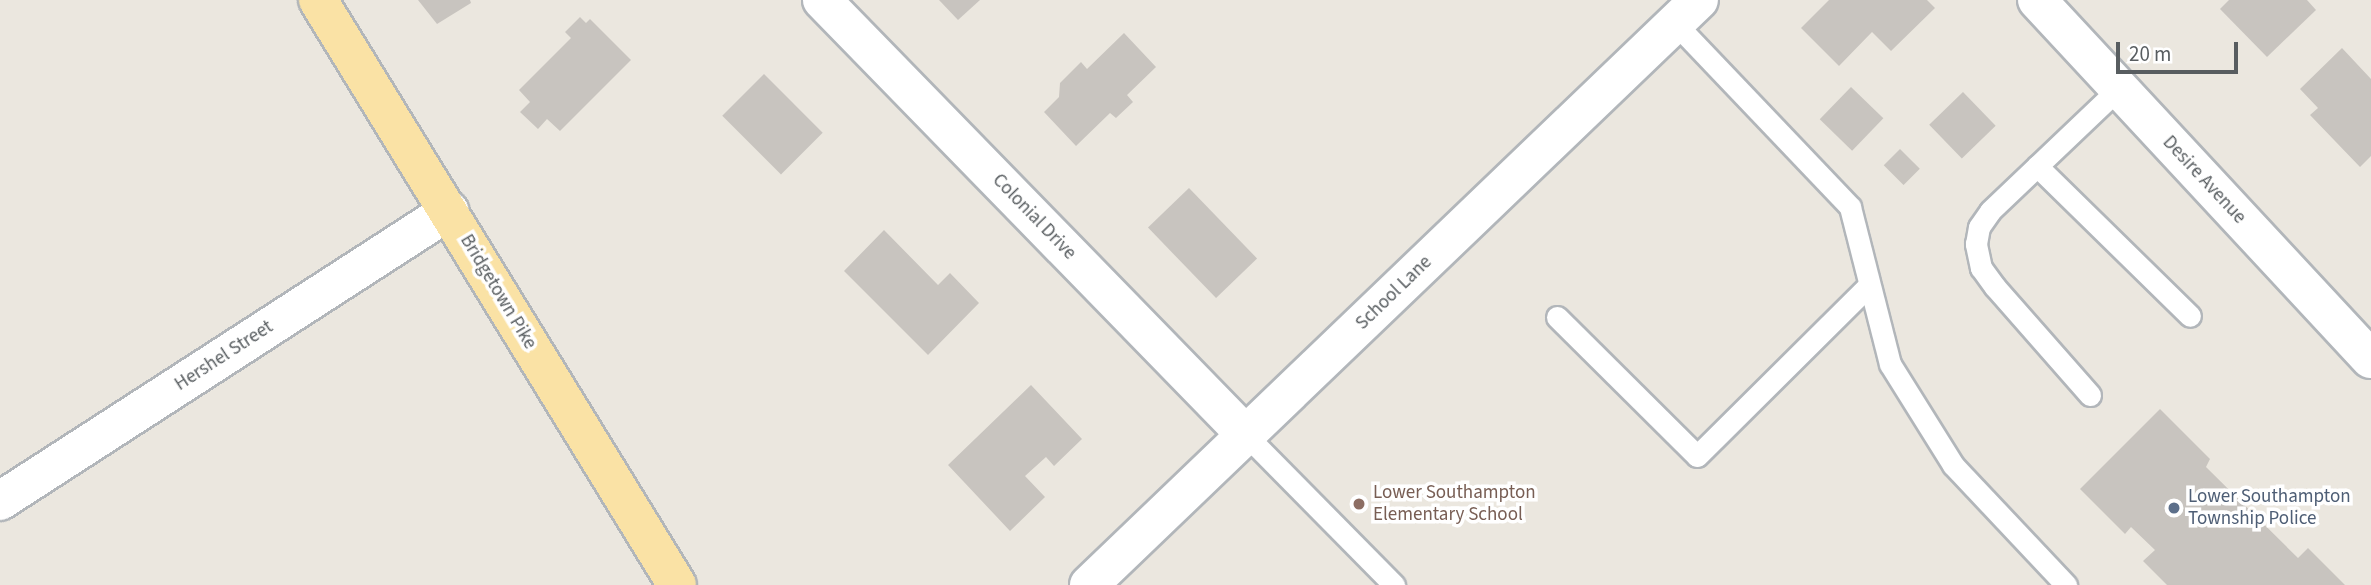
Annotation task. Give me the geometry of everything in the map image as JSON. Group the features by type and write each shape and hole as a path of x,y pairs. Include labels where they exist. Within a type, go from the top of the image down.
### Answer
{"main road":[{"name":"Bridgetown Pike","path":"318,0 677,585"}],"street":[{"name":"Colonial Drive","path":"822,0 1246,435"},
{"name":"Desire Avenue","path":"2038,0 2371,359"},
{"name":"School Lane","path":"1108,578 1246,435 1687,12"},
{"name":"Hershel Street","path":"0,500 449,211"}],"lane":[{"path":"1687,12 1850,207 1890,364 1953,465 2066,585"},
{"path":"2090,395 1981,268 1976,244 1979,227 2037,166 2119,88"},
{"path":"2037,166 2190,316"},
{"path":"1557,317 1697,456 1870,285"},
{"path":"1246,435 1394,585"}],"building":[{"path":"418,0 470,0 471,3 437,24"},
{"path":"939,0 980,0 958,20"},
{"path":"1829,0 1927,0 1935,8 1891,51 1872,32 1839,66 1801,28"},
{"path":"2229,0 2307,0 2316,10 2267,57 2220,9"},
{"path":"580,17 586,23 590,19 631,60 560,131 547,119 538,129 520,112 530,102 519,90 571,38 565,32"},
{"path":"1124,33 1156,67 1127,95 1133,102 1116,118 1110,113 1076,146 1044,112 1059,97 1060,83 1081,62 1087,69"},
{"path":"2342,48 2371,79 2371,156 2360,167 2310,115 2318,108 2300,89"},
{"path":"764,74 823,133 781,174 722,116"},
{"path":"1851,87 1883,118 1852,151 1820,119"},
{"path":"1963,92 1996,126 1962,158 1929,125"},
{"path":"1900,149 1920,169 1904,185 1884,165"},
{"path":"1189,188 1257,258 1216,298 1148,228"},
{"path":"884,230 938,285 950,273 979,303 928,355 844,271"},
{"path":"1031,385 1082,439 1054,466 1046,457 1025,476 1045,497 1010,531 948,465"},
{"name":"Lower Southampton Township Police","path":"2160,409 2210,459 2206,467 2298,558 2308,548 2345,585 2167,585 2143,561 2155,550 2131,527 2125,534 2080,489"}],"place":[{"name":"Lower Southampton Elementary School","path":"1359,504"},
{"name":"Lower Southampton Township Police","path":"2174,508"}]}
